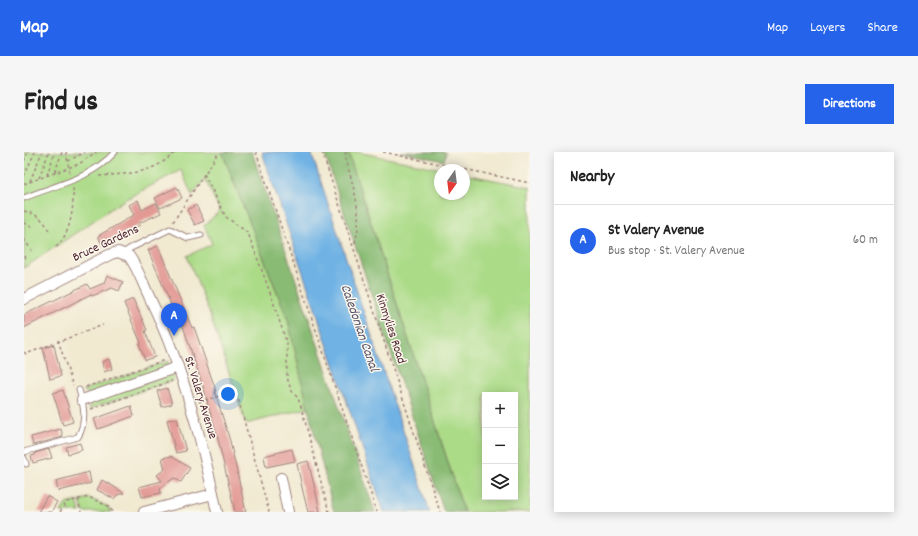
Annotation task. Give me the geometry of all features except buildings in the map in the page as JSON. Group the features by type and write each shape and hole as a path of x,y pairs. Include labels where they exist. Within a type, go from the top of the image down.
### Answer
{"street":[{"name":"Bruce Gardens","path":"24,299 111,254 118,252 124,253"},
{"name":"St. Valery Avenue","path":"124,253 132,261 160,317 182,378 217,512"},
{"path":"79,394 178,367"},
{"path":"281,478 288,512"},
{"path":"144,512 213,494"}],"lane":[{"path":"24,198 81,177 101,166 115,152"},
{"path":"170,229 188,238 201,235"},
{"name":"Bruce Gardens","path":"124,253 129,248 170,229"},
{"path":"24,452 78,437 82,430 84,411 79,394"},
{"path":"24,458 26,464"}],"path":[{"path":"24,161 28,152"},
{"path":"24,176 35,152"},
{"path":"30,182 42,152"},
{"path":"39,178 49,152"},
{"path":"47,175 55,152"},
{"path":"55,172 62,152"},
{"path":"56,247 64,237 73,205 72,181 66,152"},
{"path":"68,162 85,152"},
{"path":"24,184 79,164 96,152"},
{"path":"81,177 148,170 166,160 175,152"},
{"path":"170,229 219,152"},
{"path":"256,152 377,512"},
{"name":"Kinmylies Road","path":"322,152 440,512"},
{"path":"346,152 345,155 359,213 359,233 354,247"},
{"path":"383,152 530,183"},
{"path":"204,174 226,217 248,233 271,295 287,344 287,377 291,390 298,398 302,410 329,512"},
{"path":"24,211 38,216 49,231"},
{"path":"24,223 33,228"},
{"path":"24,239 32,251"},
{"path":"24,256 27,261"},
{"path":"24,352 26,354 58,340 103,325"},
{"path":"58,340 79,394"},
{"path":"84,411 182,378"},
{"path":"189,405 236,391 269,512"},
{"path":"60,512 66,503 89,496 109,507 113,512"},
{"path":"78,499 82,512"}],"green space":[{"path":"24,152 222,152 288,320 308,408 246,424 209,312 187,256 212,244 204,225 220,211 205,179 192,195 181,170 124,200 24,268"},
{"path":"222,152 252,152 375,512 334,512 288,320"},
{"path":"324,152 348,152 464,512 444,512"},
{"path":"348,152 357,152 434,168 434,200 470,200 470,175 530,187 530,512 464,512"},
{"path":"401,152 446,152 444,161"},
{"path":"168,361 168,367 89,394 83,390"},
{"path":"172,374 174,380 89,409 91,402"},
{"path":"89,498 107,506 111,512 83,512 80,500"},
{"path":"77,501 80,512 61,512 66,504"}],"water":[{"name":"Caledonian Canal","path":"262,152 311,152 430,512 384,512"}],"place":[{"name":"St Valery Avenue","path":"174,336"}]}
